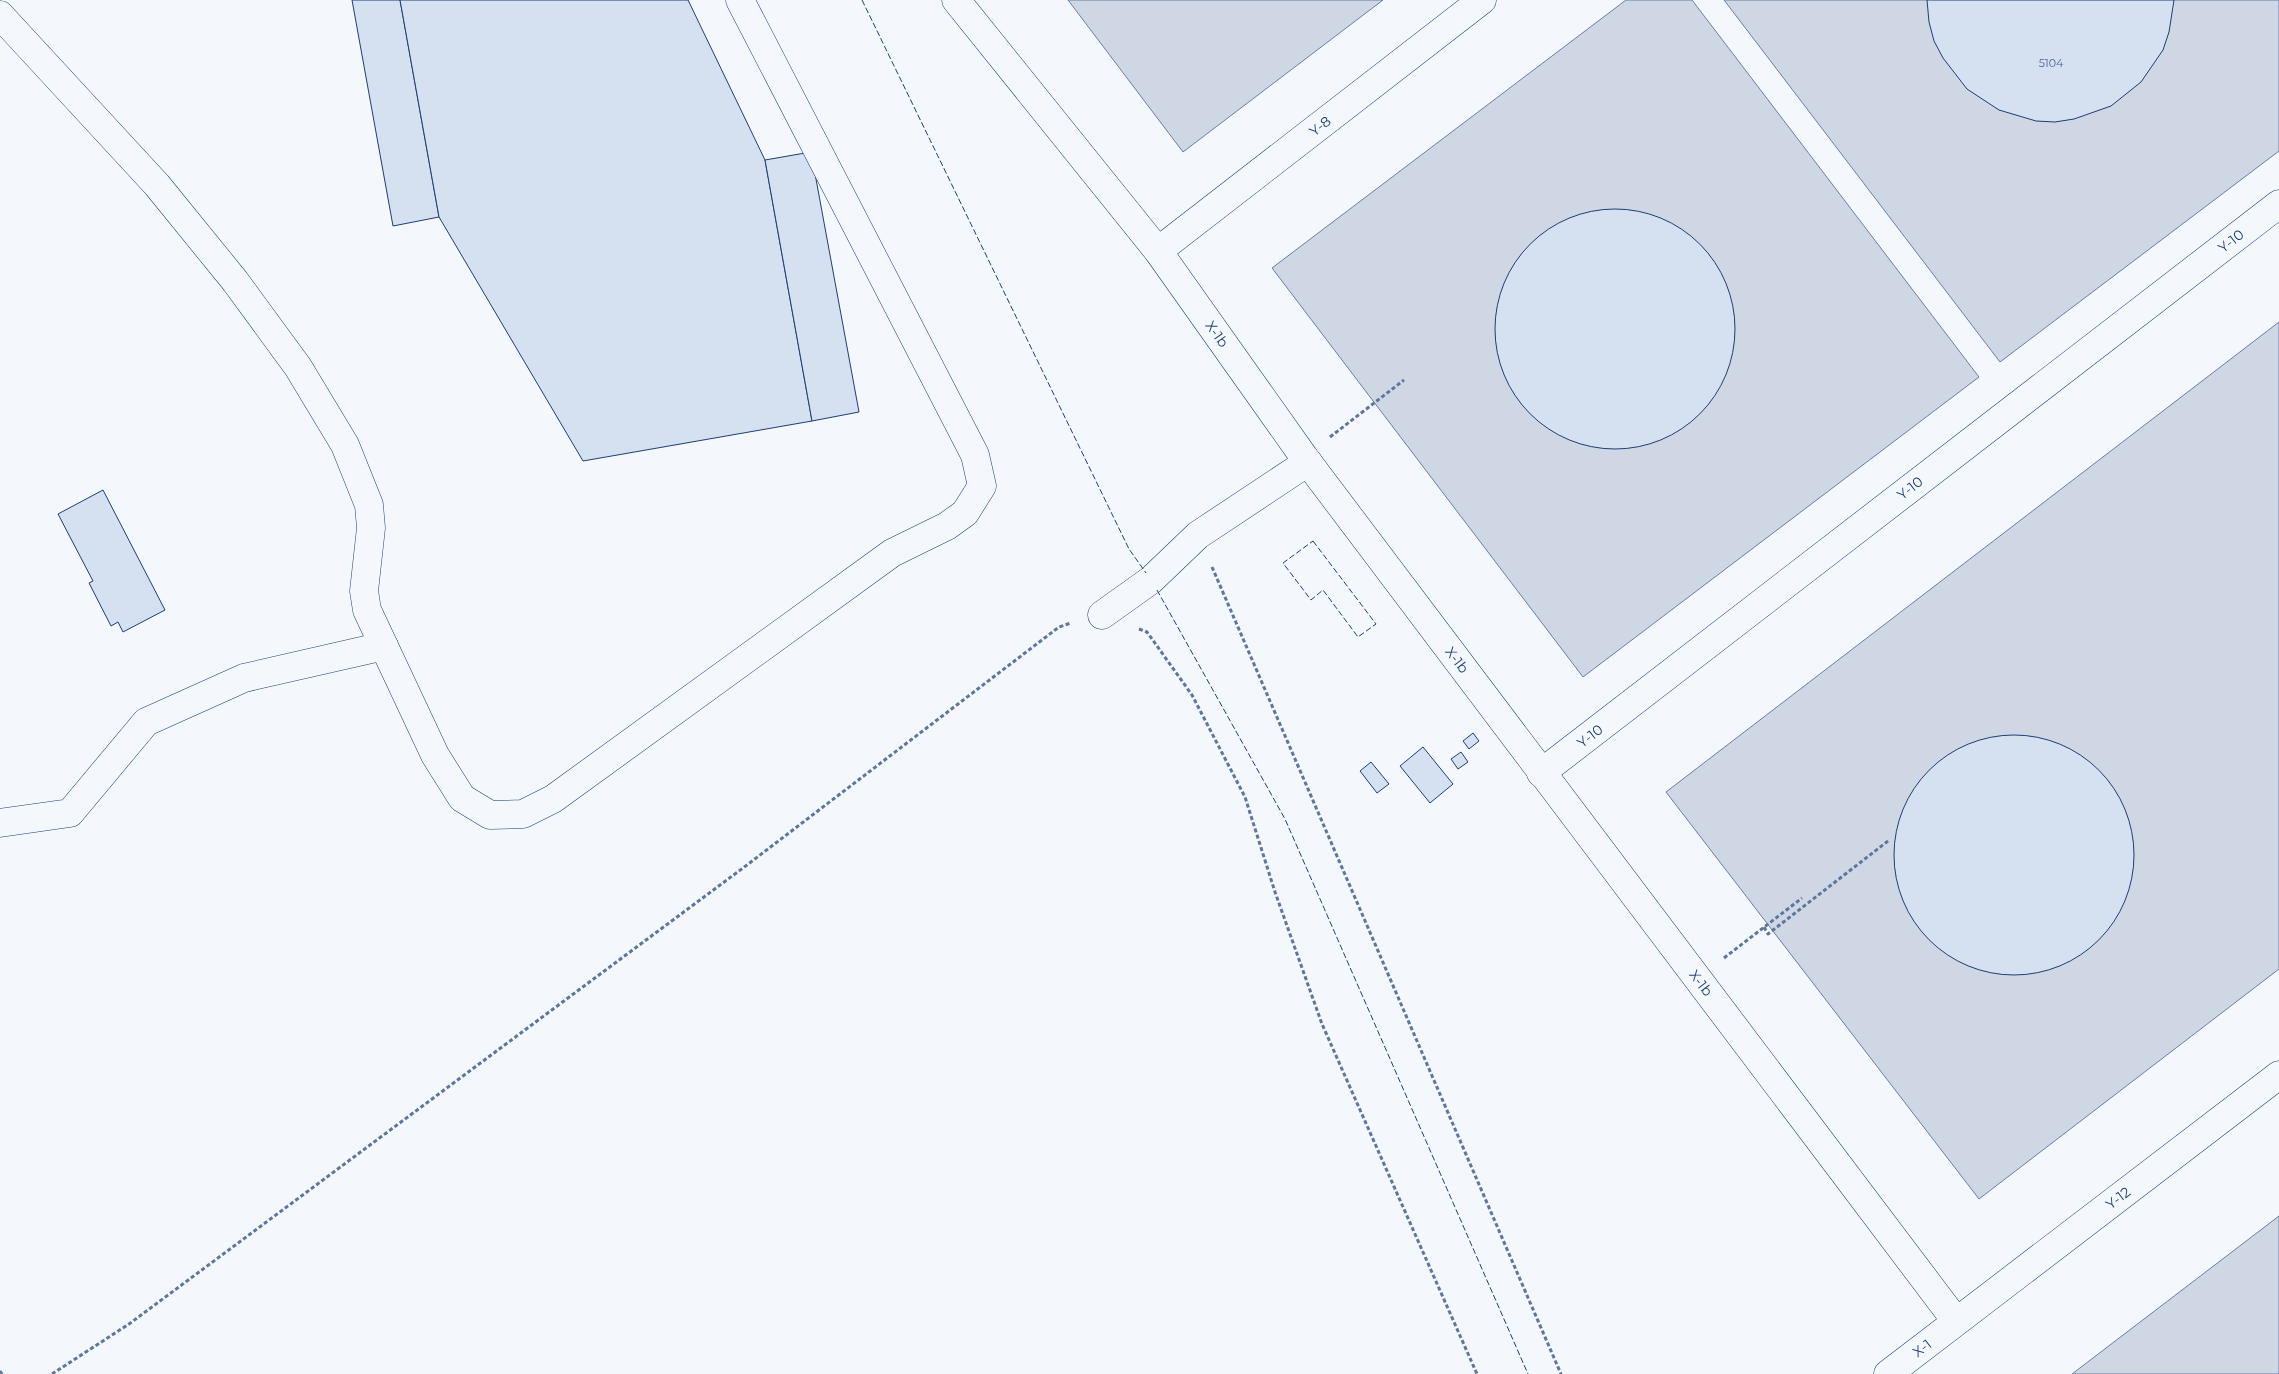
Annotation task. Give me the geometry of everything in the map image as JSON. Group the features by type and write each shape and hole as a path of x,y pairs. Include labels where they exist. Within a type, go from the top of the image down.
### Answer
{"street":[{"path":"0,14 157,185 235,281 298,367 345,445 369,505 371,528 364,591 368,610 435,755 462,798 490,814 523,814 553,799 892,553 947,526 965,513 982,486 974,455 740,0"},
{"name":"X-1b","path":"956,0 1158,251 1306,459 1956,1321"},
{"name":"Y-8","path":"1158,251 1482,0"},
{"name":"Y-10","path":"1542,773 2279,204"},
{"path":"1102,615 1151,580 1198,535 1306,459"},
{"path":"0,823 70,813 146,722 244,678 384,646"},
{"name":"Y-12","path":"1956,1321 2279,1075"},
{"name":"X-1","path":"1888,1374 1956,1321"}],"path":[{"path":"1306,459 1404,380"},
{"path":"1198,535 1561,1374"},
{"path":"52,1374 129,1324 735,874 1059,627 1102,615 1147,632 1192,695 1245,797 1275,892 1322,1024 1477,1374"},
{"path":"1764,927 1768,934 1888,841"},
{"path":"1697,979 1802,898"}],"shaded area":[{"path":"1068,0 1383,0 1183,152"},
{"path":"1626,0 1692,0 1979,377 1583,677 1272,268"},
{"path":"1724,0 2279,0 2279,151 2000,362"},
{"path":"2279,322 2279,969 1979,1199 1666,792"},
{"path":"2279,1216 2279,1374 2072,1374"}],"building":[{"path":"352,0 400,0 439,217 393,226"},
{"path":"400,0 688,0 765,160 812,421 583,461 439,217"},
{"path":"1927,0 2174,0 2169,32 2163,50 2141,82 2111,106 2074,119 2055,122 2036,121 1999,110 1967,89 1943,58 1934,41 1929,22"},
{"path":"811,152 859,412 812,421 765,160"},
{"path":"1603,209 1627,209 1650,214 1672,223 1700,244 1715,262 1726,283 1733,306 1735,329 1733,352 1726,375 1715,396 1700,414 1672,435 1650,444 1627,449 1603,449 1580,444 1558,435 1539,422 1522,405 1509,386 1500,364 1495,341 1495,317 1500,294 1509,272 1522,253 1539,236 1558,223 1580,214"},
{"path":"103,490 165,610 123,632 118,622 111,626 89,583 93,581 58,514"},
{"path":"1473,733 1479,741 1469,749 1463,741"},
{"path":"2002,735 2026,735 2049,740 2071,749 2099,770 2114,788 2125,809 2132,832 2134,855 2132,878 2125,901 2114,922 2099,940 2071,961 2049,970 2026,975 2002,975 1979,970 1957,961 1938,948 1921,931 1908,912 1899,890 1894,867 1894,843 1899,820 1908,798 1921,779 1938,762 1957,749 1979,740"},
{"path":"1423,747 1453,784 1430,803 1400,766"},
{"path":"1461,752 1468,762 1458,769 1451,759"},
{"path":"1371,762 1389,784 1377,793 1360,771"}],"fence":[{"path":"862,0 1129,549 1146,573"},
{"path":"1313,541 1376,624 1358,637 1323,590 1311,600 1283,563 1313,541"},
{"path":"1157,590 1285,819 1528,1374"}]}
